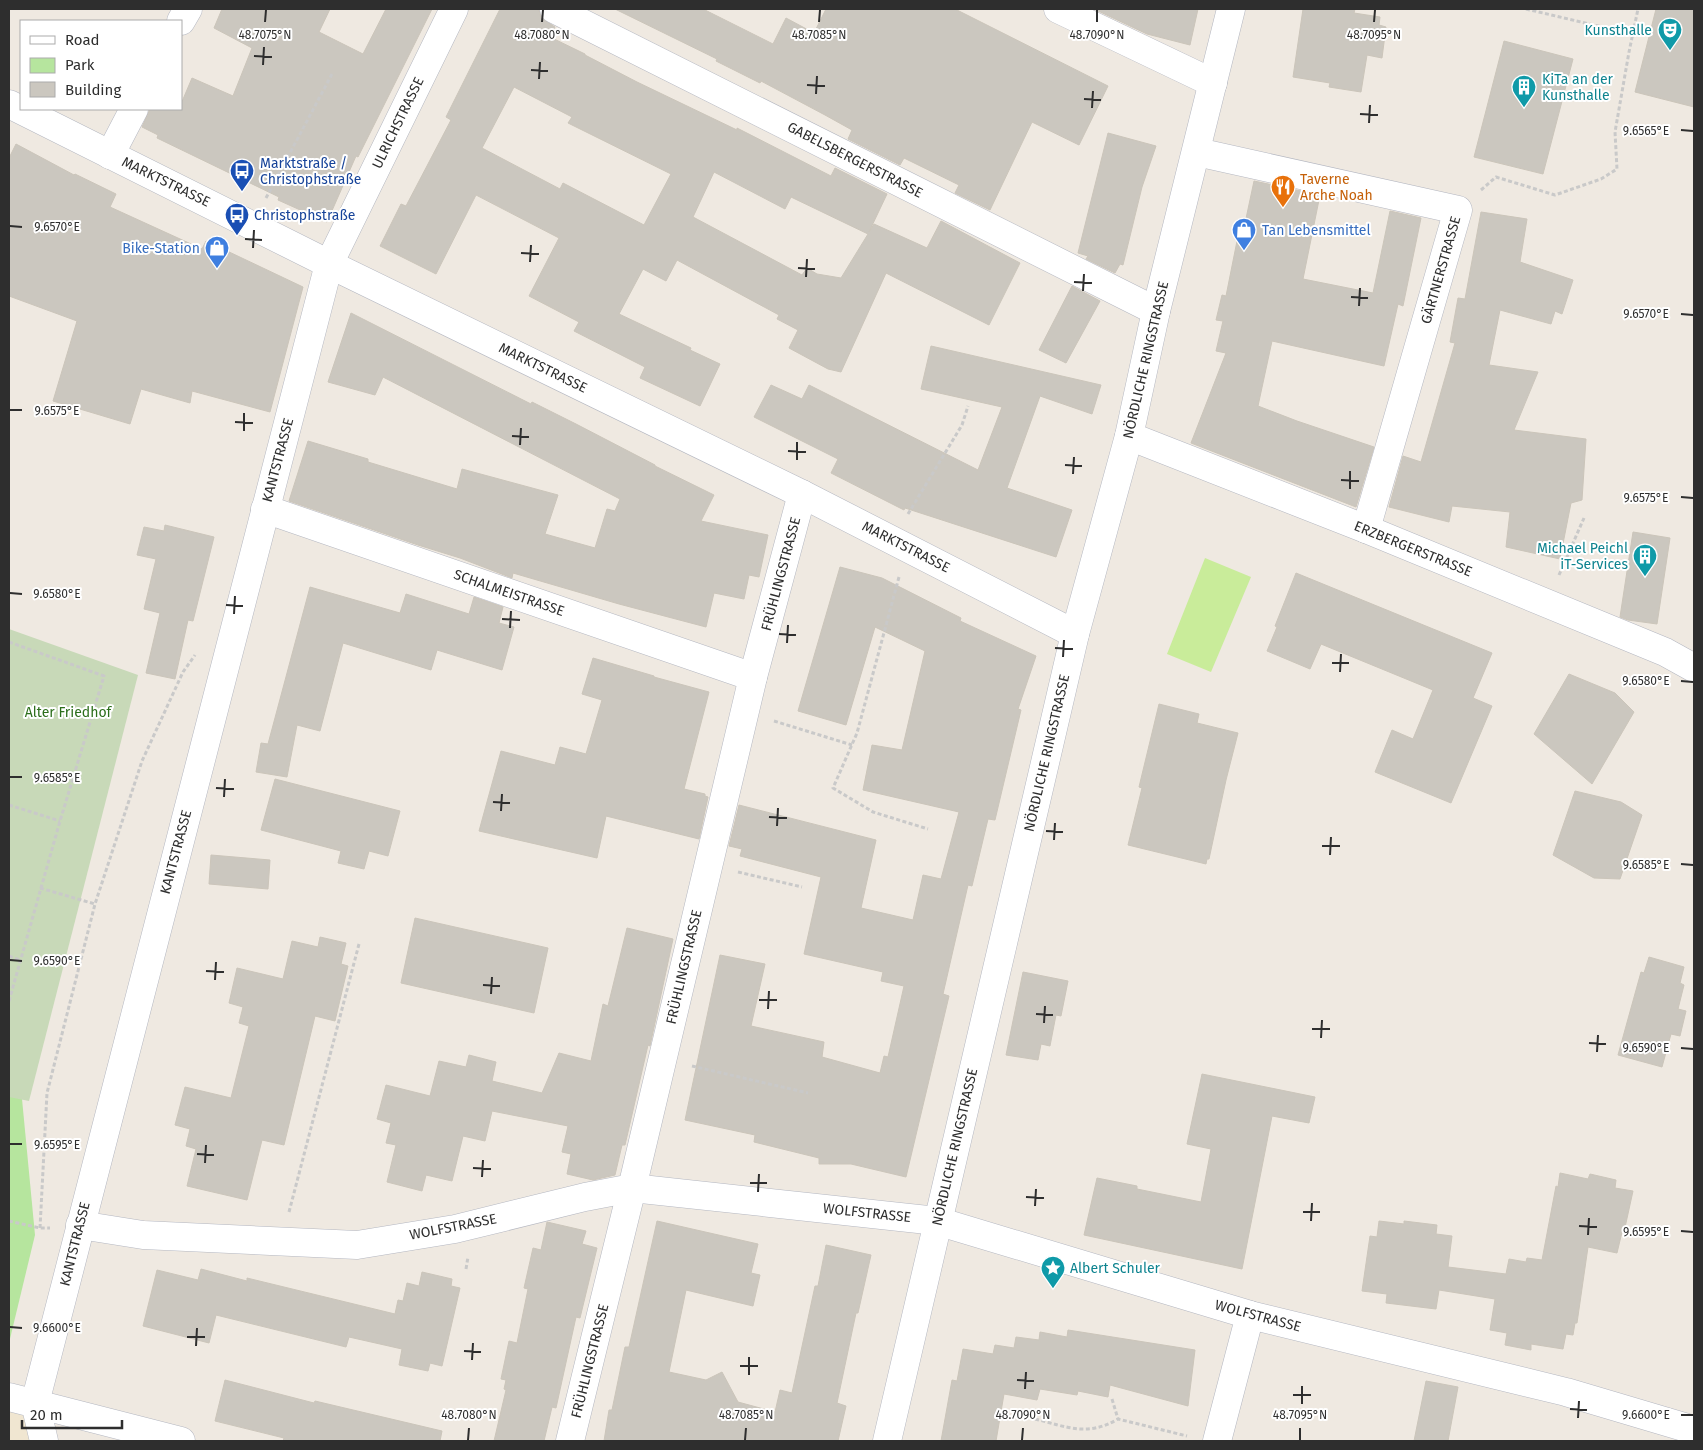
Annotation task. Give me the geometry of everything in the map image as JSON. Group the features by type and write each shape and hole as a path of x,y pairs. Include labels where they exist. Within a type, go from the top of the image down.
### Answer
{"street":[{"path":"182,20 188,9"},
{"name":"ULRICHSTRASSE","path":"329,264 454,9"},
{"name":"GABELSBERGERSTRASSE","path":"554,9 1156,311"},
{"path":"1058,9 1213,83"},
{"name":"NÖRDLICHE RINGSTRASSE","path":"887,1441 1075,634 1129,436 1156,311 1231,9"},
{"name":"MARKTSTRASSE","path":"21,110 329,264 802,494 1075,634"},
{"path":"110,154 133,110"},
{"name":"GÄRTNERSTRASSE","path":"1197,152 1458,210 1366,529"},
{"name":"KANTSTRASSE","path":"44,1441 35,1404 329,264"},
{"name":"ERZBERGERSTRASSE","path":"1129,436 1366,529 1547,603 1665,652 1694,668"},
{"name":"FRÜHLINGSTRASSE","path":"570,1441 632,1188 744,712 802,494"},
{"name":"SCHALMEISTRASSE","path":"265,509 753,677"},
{"name":"WOLFSTRASSE","path":"80,1225 143,1235 357,1245 455,1229 585,1197 632,1188 937,1221 1250,1315 1566,1392 1694,1430"},
{"path":"1204,1439 1250,1315"},
{"path":"9,1397 181,1441"}],"path":[{"path":"1526,9 1632,34"},
{"path":"1458,210 1496,177 1555,195 1601,179 1617,168 1615,132 1638,9"},
{"path":"252,225 332,74"},
{"path":"928,829 874,812 833,788 856,733 899,544 962,425 968,406"},
{"path":"1547,603 1584,518"},
{"path":"9,642 104,676 40,888 9,1001"},
{"path":"9,1221 40,1228 47,1092 94,904 142,761 183,672 199,649"},
{"path":"744,712 852,745"},
{"path":"9,805 60,821"},
{"path":"708,865 802,887"},
{"path":"40,888 94,904"},
{"path":"282,1241 359,944"},
{"path":"9,956 20,960"},
{"path":"662,1059 808,1093"},
{"path":"1112,1399 1118,1420"},
{"path":"1035,1419 1084,1430 1105,1427 1118,1420 1204,1439"}],"shaded area":[{"path":"9,1403 29,1408 37,1441 9,1441"}],"green space":[{"path":"1205,558 1251,577 1211,672 1167,654"},
{"name":"Alter Friedhof","path":"9,629 138,675 29,1101 9,1097"},
{"path":"9,1096 22,1099 35,1235 9,1343"}],"building":[{"path":"222,9 330,9 319,32 363,54 386,9 432,9 358,157 356,156 327,222 278,200 279,197 157,138 158,135 142,127 150,110 182,110 182,102 192,78 233,96 252,48 214,28"},
{"path":"500,9 539,10 541,18 555,27 550,37 637,82 737,130 737,128 831,176 835,168 887,194 869,232 874,224 927,248 941,221 1020,263 989,325 886,273 841,372 828,369 789,348 798,330 777,319 779,315 677,260 666,281 643,269 619,314 720,364 700,406 640,378 645,367 574,331 579,322 529,296 559,238 476,195 436,274 380,246 401,204 406,206 451,120 446,117","holes":["514,87 572,117 568,123 671,174 644,225 563,183 560,189 482,148","714,172 785,209 791,197 868,234 841,278 817,274 807,268 802,275 693,217"]},
{"path":"615,9 703,9 773,44 786,18 814,33 826,9 955,9 1108,86 1079,145 1032,122 990,210 955,193 959,185 904,158 900,165 848,139 852,130 761,81 760,83 716,61 717,59"},
{"path":"1094,9 1198,9 1190,45 1147,34"},
{"path":"1303,9 1355,9 1354,13 1380,17 1379,25 1386,27 1382,58 1367,55 1361,92 1329,87 1330,83 1293,77"},
{"name":"Kunsthalle","path":"1656,9 1694,9 1694,107 1635,92"},
{"name":"KiTa an der Kunsthalle","path":"1504,41 1573,59 1543,174 1474,157"},
{"path":"1108,133 1156,146 1142,187 1123,265 1120,264 1115,273 1086,259 1088,256 1078,253"},
{"path":"16,144 74,175 116,194 110,207 202,249 206,241 303,287 270,412 192,391 190,403 141,389 130,424 53,401 77,321 9,296 9,158"},
{"path":"1254,181 1320,195 1303,279 1373,293 1390,211 1421,218 1403,306 1398,304 1384,366 1272,341 1258,406 1374,447 1356,507 1191,443 1226,353 1216,351 1223,321 1216,320 1222,295 1226,296 1237,241 1241,242"},
{"path":"1481,212 1527,219 1520,262 1573,280 1562,314 1555,311 1551,324 1500,310 1489,365 1538,372 1514,430 1586,439 1582,500 1571,503 1560,559 1506,547 1510,512 1452,506 1449,522 1389,507 1403,456 1421,462 1455,343 1450,342 1458,298 1465,299"},
{"path":"1072,286 1100,301 1066,363 1039,350"},
{"path":"351,313 531,404 532,402 576,424 714,495 701,521 768,535 759,577 749,575 744,599 714,593 706,627 513,573 512,578 460,558 289,501 308,441 368,459 368,462 457,489 462,469 558,495 545,534 595,548 607,509 615,511 620,499 383,377 375,395 328,382"},
{"path":"931,346 1101,385 1092,414 1040,396 1007,488 1072,510 1056,557 905,508 904,510 831,473 838,459 754,417 771,385 802,399 809,385 978,470 1002,407 921,389"},
{"path":"165,525 214,537 193,621 188,620 175,679 146,673 160,613 144,609 156,559 137,555 144,527 164,531"},
{"name":"Michael Peichl iT-Services","path":"1633,532 1670,538 1657,624 1620,617"},
{"path":"840,567 882,578 961,618 960,621 1036,656 1018,709 1021,710 995,820 988,819 972,886 968,885 943,994 949,996 906,1177 851,1164 819,1164 819,1158 754,1142 755,1135 685,1120 720,955 765,964 751,1026 824,1042 822,1057 880,1073 884,1056 888,1057 904,986 881,981 883,972 804,954 821,877 740,856 742,849 729,846 739,805 876,840 861,908 913,920 923,875 941,879 959,812 863,790 872,745 902,750 925,651 875,627 846,725 798,711"},
{"path":"1296,573 1492,653 1473,698 1492,706 1451,803 1375,772 1392,730 1413,739 1433,690 1321,644 1310,669 1267,651"},
{"path":"310,587 400,613 406,594 469,614 474,597 503,607 499,623 514,627 502,670 437,650 431,670 343,643 320,731 297,725 287,777 256,772 261,743 268,744"},
{"path":"593,658 709,692 684,789 705,794 708,797 699,839 606,816 597,858 479,831 501,751 555,765 560,747 586,754 602,700 582,694"},
{"path":"1569,674 1615,693 1634,712 1592,784 1534,734"},
{"path":"1159,704 1199,714 1197,723 1238,733 1209,859 1207,859 1206,864 1128,845 1142,788 1139,787"},
{"path":"275,779 400,811 388,856 369,851 364,869 338,863 341,851 261,830"},
{"path":"1575,791 1621,802 1642,815 1620,879 1594,878 1553,855"},
{"path":"211,855 270,860 268,889 209,884"},
{"path":"415,918 548,948 534,1013 401,983"},
{"path":"627,928 673,939 650,1046 648,1045 625,1145 622,1145 615,1175 593,1180 567,1174 571,1154 562,1152 568,1126 492,1111 485,1141 463,1136 452,1181 426,1175 422,1191 387,1182 396,1145 386,1143 391,1123 377,1119 386,1085 430,1096 439,1061 466,1067 469,1055 496,1062 492,1081 542,1093 559,1053 591,1061 603,1004 608,1006"},
{"path":"320,937 346,943 341,964 348,966 335,1021 315,1016 284,1145 262,1140 247,1200 187,1186 196,1149 186,1146 190,1129 175,1125 185,1087 231,1098 249,1026 239,1023 243,1007 229,1003 237,968 283,979 292,941 318,947"},
{"path":"1649,957 1684,967 1680,983 1684,985 1678,1009 1686,1011 1680,1036 1671,1034 1662,1067 1618,1055 1641,972 1644,973"},
{"path":"1023,972 1068,981 1061,1016 1056,1015 1050,1046 1041,1044 1038,1060 1006,1055"},
{"path":"1202,1074 1315,1097 1309,1123 1272,1116 1242,1269 1084,1235 1097,1178 1137,1186 1137,1189 1201,1202 1211,1149 1187,1144"},
{"path":"1560,1173 1588,1179 1590,1174 1616,1180 1615,1188 1633,1191 1624,1232 1622,1232 1617,1253 1588,1247 1577,1323 1575,1323 1573,1335 1566,1334 1563,1349 1531,1344 1531,1350 1505,1345 1507,1333 1490,1330 1495,1299 1439,1290 1436,1309 1386,1303 1387,1294 1362,1291 1370,1236 1377,1237 1379,1221 1404,1224 1404,1221 1437,1225 1436,1234 1452,1236 1448,1267 1506,1274 1509,1259 1526,1262 1527,1258 1542,1260"},
{"path":"657,1221 758,1244 751,1273 760,1275 753,1306 686,1290 669,1372 706,1380 722,1372 738,1402 775,1412 780,1390 792,1393 815,1286 818,1286 826,1245 871,1255 858,1313 856,1313 837,1403 846,1406 838,1441 604,1441 609,1410 612,1410 625,1347 629,1347"},
{"path":"547,1222 586,1231 582,1244 597,1248 580,1318 576,1317 556,1408 552,1407 544,1441 494,1441 506,1390 504,1389 506,1380 501,1379 509,1341 517,1343 528,1289 524,1288 533,1248 541,1250"},
{"path":"201,1269 247,1281 247,1278 395,1314 398,1300 403,1301 407,1283 419,1286 422,1272 452,1279 451,1286 460,1288 442,1366 430,1363 428,1371 399,1365 402,1349 349,1337 346,1347 216,1315 209,1343 143,1326 157,1270 198,1280"},
{"path":"1068,1330 1195,1350 1188,1406 1110,1385 1108,1397 1078,1391 1077,1395 1040,1389 1037,1400 1004,1394 996,1441 941,1441 952,1380 957,1381 963,1349 993,1354 995,1345 1014,1348 1016,1337 1039,1340 1040,1332 1067,1337"},
{"path":"225,1380 314,1403 315,1401 442,1431 440,1441 283,1441 284,1438 215,1421"},
{"path":"1426,1381 1458,1387 1448,1441 1414,1441"}],"place":[{"name":"Kunsthalle","path":"1670,51"},
{"name":"KiTa an der Kunsthalle","path":"1524,108"},
{"name":"Marktstraße / Christophstraße","path":"242,192"},
{"name":"Taverne Arche Noah","path":"1283,208"},
{"name":"Christophstraße","path":"237,236"},
{"name":"Tan Lebensmittel","path":"1244,251"},
{"name":"Bike-Station","path":"217,269"},
{"name":"Michael Peichl iT-Services","path":"1645,577"},
{"name":"Albert Schuler","path":"1053,1289"}]}
